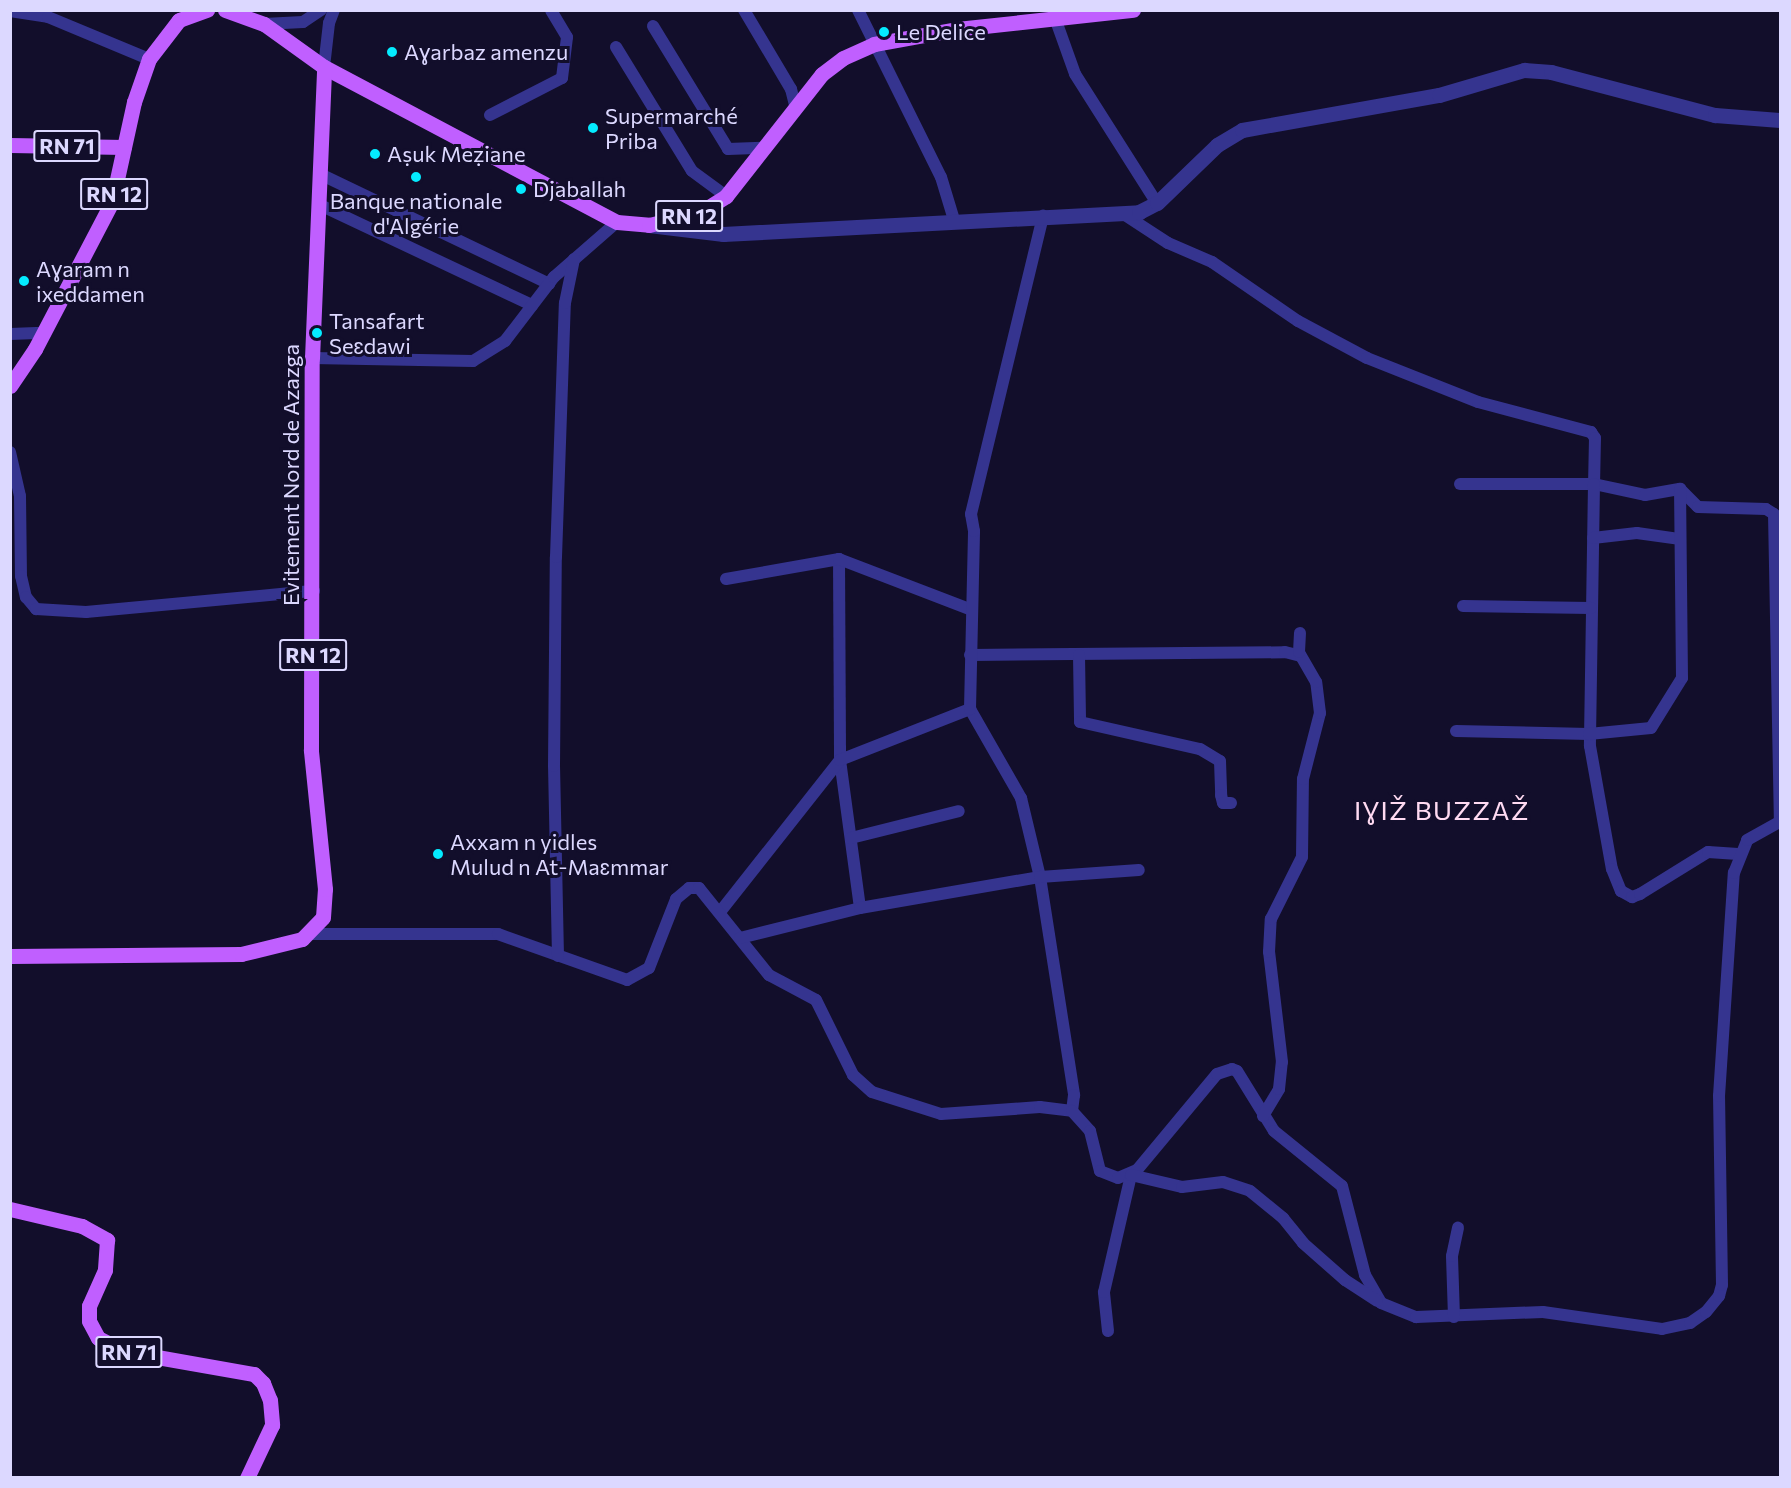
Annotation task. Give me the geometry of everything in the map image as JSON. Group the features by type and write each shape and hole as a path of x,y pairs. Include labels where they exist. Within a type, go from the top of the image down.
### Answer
{"main road":[{"name":"RN 12","path":"10,386 43,333 112,202 134,102 149,59 179,20 198,11 207,10"},
{"name":"RN 12","path":"225,10 264,24 324,67 617,222 649,225 699,213 726,196 795,105 822,74 843,58 874,44 1055,18 1109,16 1133,10"},
{"name":"Evitement Nord de Azazga","path":"311,934 323,917 325,907 311,750 314,591 312,358 318,204 322,175 324,67"},
{"name":"RN 71","path":"10,145 124,147"},
{"path":"10,956 241,954 292,942 311,934"},
{"name":"RN 71","path":"10,1209 93,1230 107,1240 105,1270 89,1306 89,1322 98,1338 123,1351 254,1374 263,1383 270,1400 272,1425 247,1478"}],"street":[{"path":"264,24 303,22 321,10"},
{"path":"324,67 329,23 334,10"},
{"path":"490,115 562,78 567,37 550,10"},
{"path":"744,10 791,89 795,105"},
{"path":"858,10 941,177 955,223"},
{"path":"10,11 49,14 149,59"},
{"path":"1055,18 1075,74 1157,203"},
{"path":"653,26 728,148 762,148"},
{"path":"616,47 692,171 726,196"},
{"path":"649,225 723,234 955,223 1043,216 1125,215 1157,203 1217,145 1242,130 1439,95 1524,70 1551,72 1715,115 1780,120"},
{"path":"322,175 549,284"},
{"path":"318,204 532,305"},
{"path":"1125,215 1168,243 1212,262 1298,321 1367,358 1478,402 1591,432 1595,438 1589,734 1612,869 1625,896 1640,894 1708,852 1738,854"},
{"path":"1043,216 971,514 970,709 1021,798 1040,877 1074,1095 1072,1111"},
{"path":"312,358 473,361 505,341 549,284 617,222"},
{"path":"558,956 554,766 556,557 564,315 574,259"},
{"path":"10,334 43,333"},
{"path":"10,452 20,496 21,576 26,597 36,609 87,612 314,591"},
{"path":"1460,484 1594,484 1645,495 1680,489"},
{"path":"1456,731 1589,734 1651,728 1680,684 1680,489"},
{"path":"311,934 488,933 516,939 616,979 633,978 649,969 655,959 672,907 683,892 694,886 702,889 769,975 816,1000 854,1076 872,1092 941,1114 1040,1107 1072,1111 1090,1131 1100,1171 1111,1177 1131,1175 1182,1187 1223,1182 1250,1191 1283,1218 1303,1243 1345,1280 1381,1303 1416,1317 1543,1312 1662,1329 1690,1323 1706,1312 1719,1296 1719,1096 1738,854 1747,840 1780,823 1774,514 1766,509 1698,507 1680,489"},
{"path":"1593,538 1637,533 1679,539"},
{"path":"726,579 839,559 972,610"},
{"path":"839,559 840,760 860,908"},
{"path":"1463,606 1591,608"},
{"path":"1263,1116 1279,1089 1282,1062 1269,952 1271,920 1302,856 1303,779 1320,713 1316,682 1301,656 1300,633"},
{"path":"970,655 1079,656 1285,652 1301,656"},
{"path":"1079,656 1080,722 1200,749 1220,761 1223,803 1231,803"},
{"path":"720,912 840,760 970,709"},
{"path":"851,838 959,811"},
{"path":"740,938 860,908 1040,877 1139,870"},
{"path":"1108,1331 1104,1292 1131,1175 1223,1070 1237,1071 1263,1116 1290,1145 1342,1186 1365,1275 1381,1303"},
{"path":"1454,1317 1452,1256 1458,1228"}],"place":[{"name":"Le Delice","path":"884,32"},
{"name":"Aɣarbaz amenzu","path":"392,52"},
{"name":"Supermarché Priba","path":"593,128"},
{"name":"Aṣuk Meẓiane","path":"375,154"},
{"name":"Banque nationale d'Algérie","path":"416,177"},
{"name":"Djaballah","path":"521,189"},
{"name":"Aɣaram n ixeddamen","path":"24,281"},
{"name":"Tansafart Seɛdawi","path":"317,333"},
{"name":"Axxam n yidles Mulud n At-Maɛmmar","path":"438,854"}],"district":[{"name":"IƔIŽ BUZZAŽ","path":"1442,810"}]}
